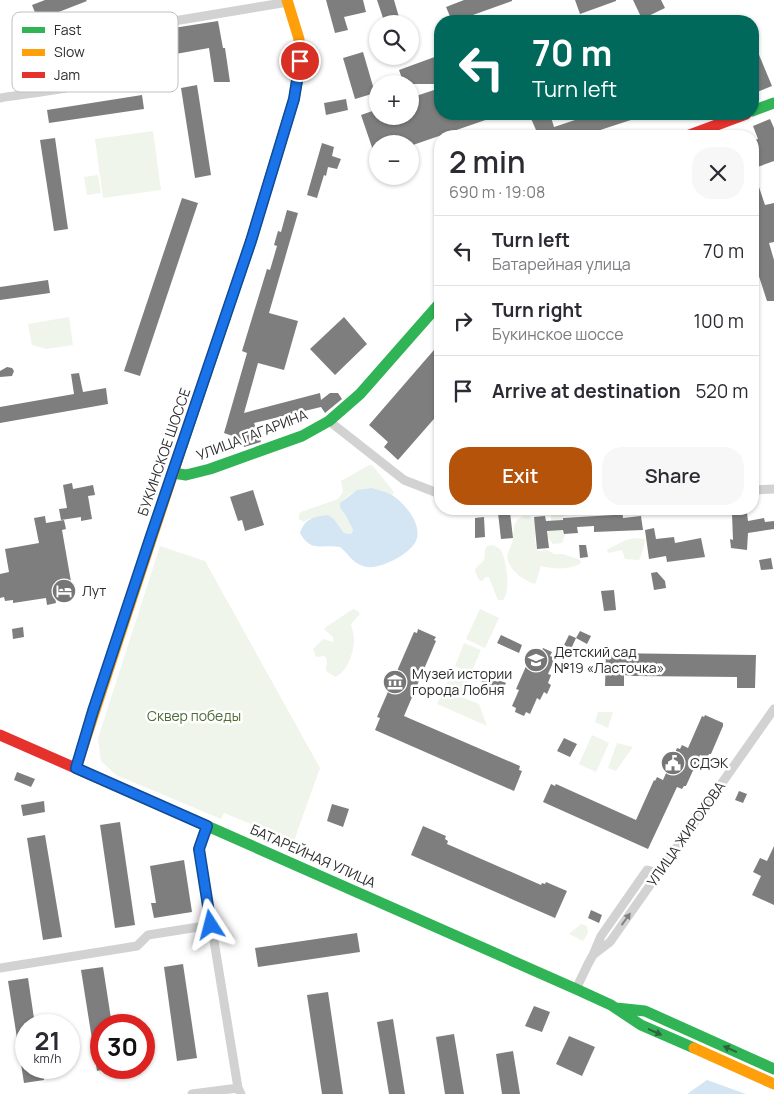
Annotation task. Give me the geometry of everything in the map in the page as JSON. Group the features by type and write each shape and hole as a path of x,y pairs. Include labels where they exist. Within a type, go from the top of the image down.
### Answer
{"main road":[{"name":"БУКИНСКОЕ ШОССЕ","path":"76,768 93,711 251,241 294,99 299,74 300,44 297,28 287,1"},
{"path":"759,108 774,103"},
{"path":"703,130 730,120"},
{"name":"УЛИЦА ГАГАРИНА","path":"173,473 186,475 210,469 302,436 329,421 360,394 434,310"},
{"name":"БАТАРЕЙНАЯ УЛИЦА","path":"0,735 576,989 613,1007 641,1025 774,1084"},
{"name":"БАТАРЕЙНАЯ УЛИЦА","path":"613,1007 645,1011 774,1069"}],"street":[{"path":"178,20 287,1"},
{"path":"0,98 36,92"},
{"path":"329,421 404,480 434,492"},
{"path":"759,490 774,489"},
{"name":"УЛИЦА ЖИРОХОВА","path":"593,955 610,942 774,709"},
{"path":"192,1094 240,1091 199,849 207,826"},
{"name":"УЛИЦА ЖИРОХОВА","path":"576,989 600,936 647,870 659,873"},
{"path":"0,968 137,946 148,935 211,925"}],"green space":[{"path":"153,131 161,190 103,198 95,139"},
{"path":"98,175 101,193 87,195 84,177"},
{"path":"69,317 73,345 46,349 32,345 28,324"},
{"path":"372,465 394,492 392,495 381,491 365,489 349,495 342,502 340,508 353,530 351,534 344,533 334,519 309,519 304,522 299,519 301,512 338,499 343,492 341,481"},
{"path":"551,515 568,515 564,516 562,521 565,535 562,543 553,544 547,536 551,524"},
{"path":"524,516 529,516 535,521 535,541 538,551 548,550 554,554 563,554 580,560 580,564 560,568 541,566 534,584 515,572 509,563 509,551 515,525"},
{"path":"634,538 645,539 639,560 625,559 622,550 609,553 607,551 626,540"},
{"path":"493,545 500,549 505,560 507,590 503,600 498,600 489,577 482,581 479,580 475,569 484,560 487,546"},
{"name":"Сквер победы","path":"160,546 205,561 320,768 291,849 248,831 251,824 224,813 221,819 116,775 101,761 98,738"},
{"path":"353,609 360,614 351,624 354,638 353,650 346,667 335,677 326,671 326,658 324,656 316,657 313,649 323,639 333,642 333,637 324,629"},
{"path":"480,609 499,618 485,648 466,639"},
{"path":"464,643 481,650 471,673 455,666"},
{"path":"453,669 470,676 461,695 445,687"},
{"path":"444,690 479,704 487,726 437,704"},
{"path":"598,712 613,712 608,728 595,722"},
{"path":"592,735 609,743 596,772 579,764"},
{"path":"617,743 633,747 616,771 608,768"},
{"path":"581,924 587,926 588,933 583,941 569,934"}],"water":[{"path":"372,488 395,497 414,519 418,532 414,544 409,550 385,564 369,567 356,563 340,547 317,546 308,543 304,539 300,533 307,521 328,515 334,519 344,533 351,534 353,530 340,508 340,503 357,490"},
{"path":"707,1080 746,1094 687,1094"}],"building":[{"path":"45,0 87,1 59,12 35,12 32,5"},
{"path":"326,0 363,0 366,12 344,17 348,30 335,33"},
{"path":"377,0 394,0 398,15 382,15"},
{"path":"464,0 512,0 473,15 449,15 446,7"},
{"path":"575,0 616,0 616,1 580,14"},
{"path":"633,0 661,0 665,8 650,15 640,15"},
{"path":"218,21 223,48 225,48 230,82 214,82 209,48 178,54 178,27"},
{"path":"363,52 370,75 369,95 355,99 343,58"},
{"path":"759,55 772,86 759,91"},
{"path":"434,57 434,84 419,84 419,75 401,75 399,70 413,65 419,65 419,63"},
{"path":"197,85 211,175 195,178 181,88"},
{"path":"434,90 434,120 485,120 456,130 434,130 434,138 419,143 419,135 369,135 369,138 361,115 369,112 369,125 419,125 419,95"},
{"path":"142,95 144,109 49,123 47,110"},
{"path":"346,99 348,110 326,115 324,103"},
{"path":"770,119 774,128 774,161 759,166 759,130 755,130 753,126"},
{"path":"532,120 552,120 554,127 575,120 631,120 600,130 536,130"},
{"path":"55,138 68,229 54,231 40,140"},
{"path":"322,143 334,147 332,156 341,159 337,169 328,167 317,198 307,195"},
{"path":"759,187 765,205 774,203 774,242 769,243 774,260 774,301 767,301 759,276"},
{"path":"182,198 198,203 140,376 124,371"},
{"path":"287,210 298,213 269,313 298,321 284,370 258,363 244,413 320,393 321,400 330,393 338,393 342,399 325,413 321,407 254,423 261,442 244,447 241,439 224,433 247,353 242,351 267,269 270,270 277,246 274,245 278,231 281,232"},
{"path":"48,280 50,293 0,300 0,287"},
{"path":"344,317 367,344 335,375 310,349"},
{"path":"434,350 434,419 398,460 384,447 388,442 369,425"},
{"path":"7,367 12,368 14,371 12,376 0,377 0,371"},
{"path":"79,373 83,392 106,388 108,404 0,423 0,407 74,394 71,374"},
{"path":"72,483 73,489 93,485 95,495 88,496 92,519 81,521 81,517 61,520 59,509 67,508 63,485"},
{"path":"253,490 264,525 245,531 242,520 238,521 230,497"},
{"path":"498,515 510,515 513,538 501,539"},
{"path":"614,515 623,515 623,518 641,516 643,530 594,532 594,526 577,527 578,533 564,534 563,530 547,531 549,548 537,549 534,517 545,516 546,521 563,520 563,518"},
{"path":"732,515 747,515 748,521 764,518 765,522 774,521 774,529 748,533 747,550 731,548 730,539 733,540"},
{"path":"45,516 46,523 64,520 66,529 62,530 73,593 55,597 56,603 47,605 46,598 13,603 13,600 5,601 4,597 0,598 0,574 9,572 5,549 39,543 34,518"},
{"path":"484,517 485,537 475,538 475,518"},
{"path":"654,528 656,539 674,537 675,543 701,538 705,557 667,562 666,556 649,559 645,530"},
{"path":"579,545 586,545 588,557 580,558"},
{"path":"771,558 773,569 761,570 759,560"},
{"path":"657,572 665,581 666,588 654,590 651,573"},
{"path":"614,590 616,610 604,611 601,591"},
{"path":"23,627 24,637 13,639 12,629"},
{"path":"418,629 436,637 434,640 436,641 404,716 520,766 519,770 522,771 514,791 375,730 380,718 377,717 414,632 417,633"},
{"path":"580,631 591,636 587,644 576,638"},
{"path":"501,635 522,645 519,653 497,643"},
{"path":"569,635 576,638 571,649 564,645"},
{"path":"543,648 552,652 550,656 555,658 548,674 551,675 548,683 551,685 547,694 544,692 540,700 537,698 530,714 526,712 524,716 515,712 516,708 512,706 519,690 516,689 527,664 530,665 536,650 541,652"},
{"path":"606,653 756,655 755,688 737,688 737,677 624,675 624,686 605,686"},
{"path":"484,673 506,683 502,691 481,681"},
{"path":"705,715 723,723 723,726 711,754 707,758 700,755 686,786 682,789 677,787 648,849 543,802 551,784 555,786 556,784 636,820 654,780 657,777 663,780 677,748 680,749 682,745 688,748 702,716 704,717"},
{"path":"564,738 577,744 570,757 557,751"},
{"path":"17,772 35,779 31,787 14,780"},
{"path":"739,791 747,794 743,803 735,800"},
{"path":"44,801 45,812 23,816 21,805"},
{"path":"332,804 349,809 343,827 327,821"},
{"path":"120,822 135,925 115,928 100,825"},
{"path":"423,826 446,836 447,844 541,885 546,882 567,891 555,918 411,855"},
{"path":"45,835 62,937 43,940 27,838"},
{"path":"774,846 774,905 752,895 761,876 753,872 760,858 767,861"},
{"path":"184,860 192,912 154,918 151,903 156,903 150,866"},
{"path":"591,910 602,915 599,923 588,918"},
{"path":"357,933 360,952 258,967 255,948"},
{"path":"183,964 197,1058 177,1061 164,967"},
{"path":"103,967 110,1014 90,1014 90,1027 81,970"},
{"path":"28,978 33,1014 15,1014 15,1026 8,981"},
{"path":"328,992 343,1094 322,1094 307,995"},
{"path":"534,1006 550,1012 542,1032 525,1026"},
{"path":"393,1019 405,1094 389,1094 377,1022"},
{"path":"454,1034 464,1094 445,1094 436,1037"},
{"path":"569,1036 595,1047 582,1076 556,1064"},
{"path":"513,1051 520,1094 502,1094 496,1054"},
{"path":"23,1079 44,1079 44,1080 24,1083"}],"traffic: fast":[{"path":"182,446 251,241 294,99 299,73"},
{"path":"759,108 774,103"},
{"path":"173,473 186,475 210,469 302,436 329,421 360,394 434,310"},
{"path":"146,799 576,989 611,1005 641,1025 694,1048"},
{"path":"616,1008 645,1011 774,1069"}],"traffic: slow":[{"path":"287,0 299,39 299,73"},
{"path":"76,768 182,446"},
{"path":"694,1048 774,1084"}],"traffic: jam":[{"path":"703,130 730,120"},
{"path":"0,735 146,799"}],"place":[{"name":"Лут","path":"64,591"},
{"name":"Детский сад №19 «Ласточка»","path":"536,660"},
{"name":"Музей истории города Лобня","path":"395,682"},
{"name":"СДЭК","path":"673,763"}],"route":[{"path":"211,925 199,849 207,826 76,768 151,536 251,241 294,99 300,61"}]}
